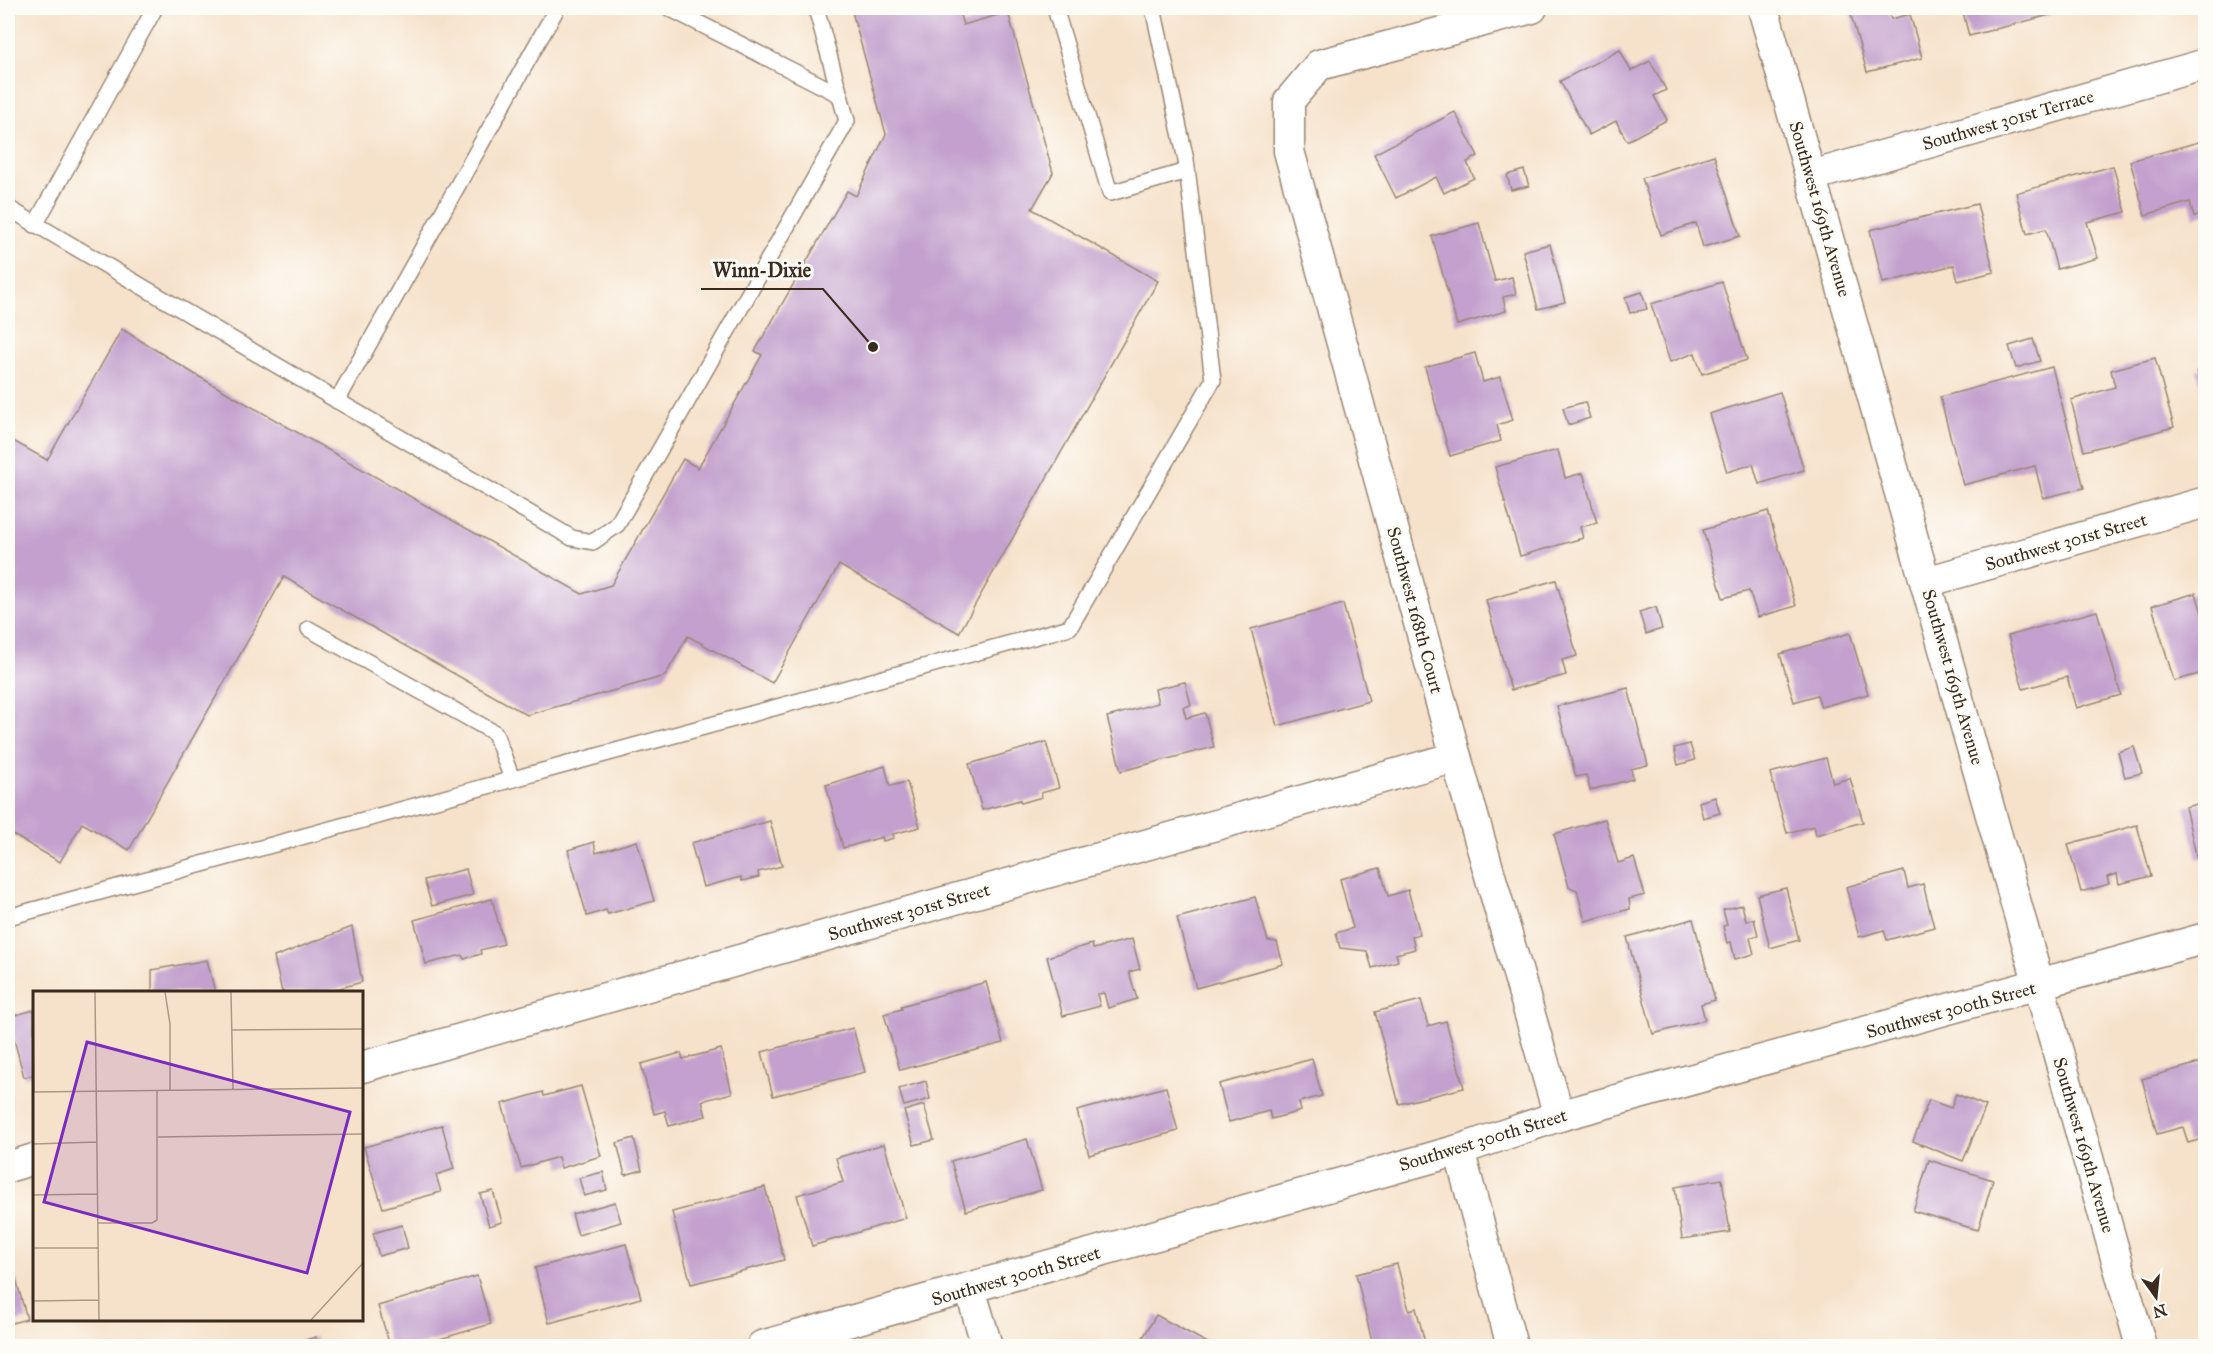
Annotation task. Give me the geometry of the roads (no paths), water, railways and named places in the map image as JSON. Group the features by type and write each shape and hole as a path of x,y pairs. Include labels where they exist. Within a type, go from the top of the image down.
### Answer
{"street":[{"name":"Southwest 168th Court","path":"1532,8 1319,65 1289,101 1289,151 1456,757 1559,1116"},
{"name":"Southwest 169th Avenue","path":"1763,8 2141,1347"},
{"name":"Southwest 301st Terrace","path":"1811,176 2205,64"},
{"name":"Southwest 301st Street","path":"1926,582 2205,502"},
{"name":"Southwest 301st Street","path":"363,1067 1456,757"},
{"name":"Southwest 300th Street","path":"762,1347 1458,1150 1559,1116 2039,986 2205,938"},
{"path":"1458,1150 1512,1347"},
{"path":"8,1167 33,1159"},
{"path":"970,1289 987,1347"}],"lane":[{"path":"35,225 155,8"},
{"path":"338,401 557,8"},
{"path":"669,8 840,95"},
{"path":"8,208 572,538 593,542 617,525 847,120 816,8"},
{"path":"1055,8 1110,193 1187,171"},
{"path":"8,916 1070,627 1213,380 1187,171 1153,8"},
{"path":"309,629 495,733 512,779"}],"place":[{"name":"Winn-Dixie","path":"873,347"}]}
